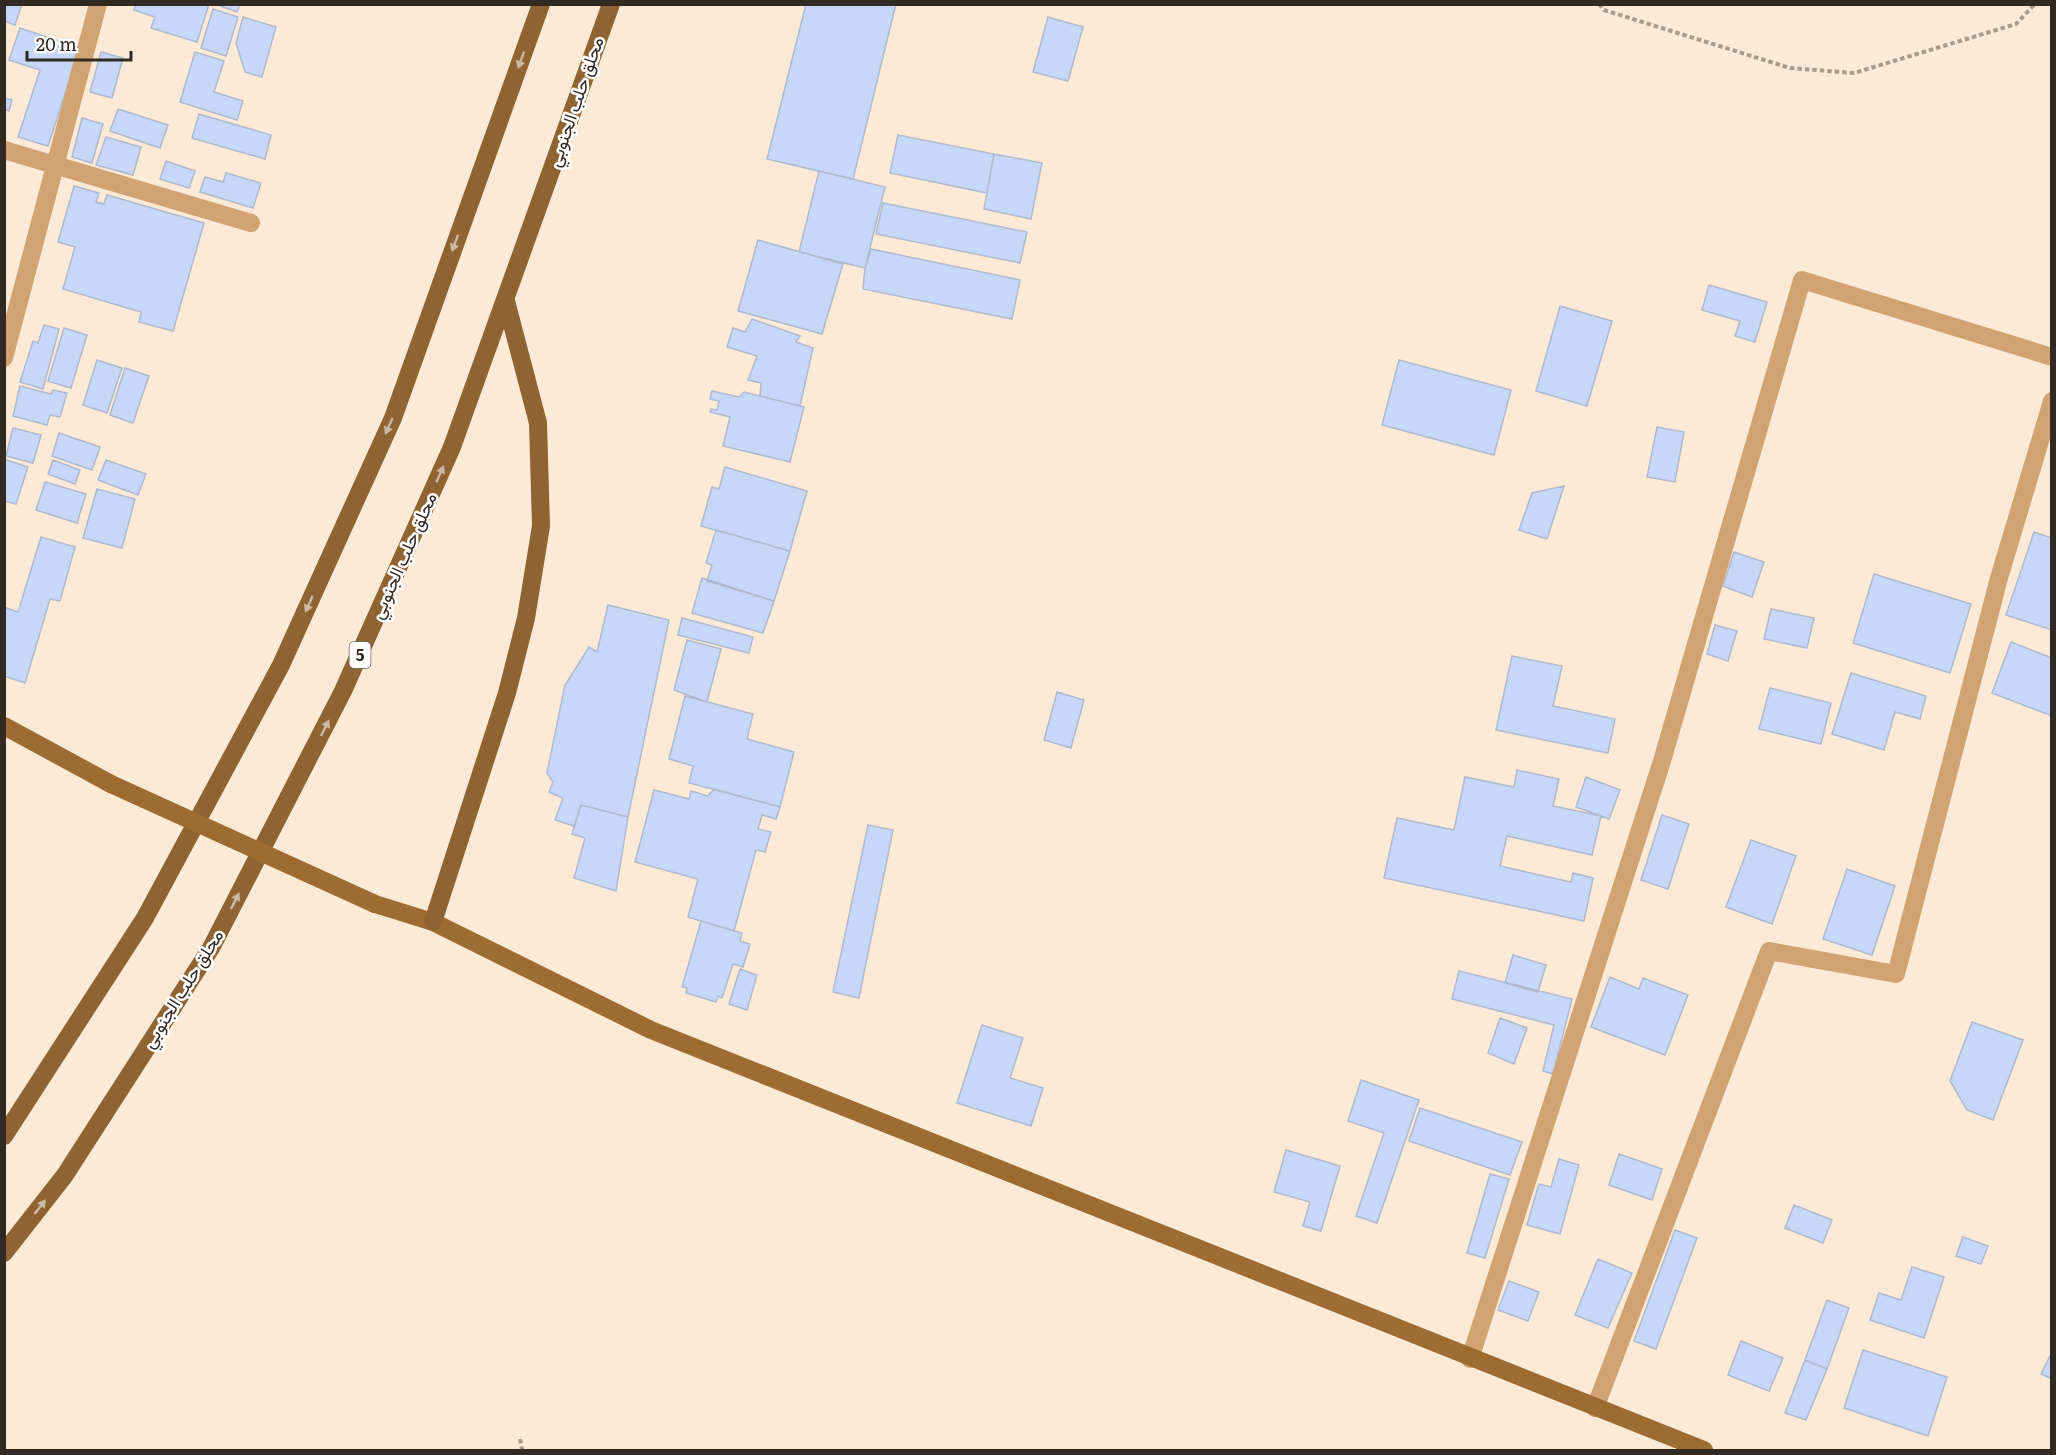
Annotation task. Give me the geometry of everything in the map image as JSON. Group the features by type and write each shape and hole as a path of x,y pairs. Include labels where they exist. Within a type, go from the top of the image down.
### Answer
{"highway":[{"path":"4,1136 145,918 281,665 393,418 541,4"},
{"name":"محلق حلب الجنوبي","path":"4,1253 65,1175 211,948 344,691 452,447 611,4"},
{"path":"433,922 507,693 526,618 541,526 538,423 506,301"}],"main road":[{"path":"4,726 111,784 375,904 433,922 651,1030 1470,1359 1704,1450"}],"street":[{"path":"4,358 98,4"},
{"path":"4,150 251,223"},
{"path":"1470,1359 1662,761 1802,280 2052,357"},
{"path":"1595,1408 1769,951 1896,974 1999,578 2052,401"}],"path":[{"path":"1599,4 1604,10 1790,68 1854,73 2016,24 2035,4"},
{"path":"520,1439 522,1450"}],"building":[{"path":"4,4 22,4 15,25 4,21"},
{"path":"136,4 209,4 197,42 151,28 155,17 134,10"},
{"path":"215,4 240,4 237,12"},
{"path":"806,4 896,4 853,179 767,159"},
{"path":"213,9 238,17 226,56 201,48"},
{"path":"243,17 276,27 262,77 245,72 236,43"},
{"path":"1048,17 1083,27 1068,81 1033,72"},
{"path":"20,28 80,48 48,146 18,137 40,70 9,60"},
{"path":"101,52 123,58 112,98 90,92"},
{"path":"195,52 224,61 214,92 243,101 237,120 180,102"},
{"path":"4,98 12,100 9,111 4,109"},
{"path":"118,109 168,125 160,148 110,131"},
{"path":"199,114 271,135 265,159 192,138"},
{"path":"82,118 103,124 92,163 72,157"},
{"path":"898,135 994,154 987,193 890,173"},
{"path":"106,137 141,147 133,175 96,165"},
{"path":"994,154 1042,163 1031,219 984,209"},
{"path":"166,161 195,171 189,188 160,179"},
{"path":"819,171 885,187 865,268 799,252"},
{"path":"226,173 261,183 253,208 200,192 205,177 223,182"},
{"path":"74,186 99,193 96,202 104,204 107,195 204,223 173,331 139,322 141,312 63,289 75,247 58,242"},
{"path":"883,203 1027,232 1020,263 876,234"},
{"path":"758,240 843,264 822,334 738,311"},
{"path":"871,249 1020,280 1012,319 863,289 865,268"},
{"path":"1709,285 1767,302 1755,342 1735,336 1740,321 1702,310"},
{"path":"1560,306 1612,321 1587,406 1536,391"},
{"path":"752,319 800,336 796,342 813,348 800,406 760,396 761,383 748,380 757,356 727,347 733,328 745,332"},
{"path":"44,325 59,329 43,389 20,382 33,341 38,343"},
{"path":"64,328 87,335 71,388 48,381"},
{"path":"97,360 122,368 107,413 83,405"},
{"path":"1399,360 1511,390 1494,455 1382,425"},
{"path":"125,368 149,376 133,423 110,415"},
{"path":"20,386 51,394 53,390 67,393 60,417 50,415 47,425 13,416"},
{"path":"712,391 739,397 744,392 804,407 790,462 723,446 730,417 710,412 711,409 717,410 719,401 710,399"},
{"path":"1657,427 1684,432 1675,482 1647,477"},
{"path":"13,428 41,435 33,463 6,456"},
{"path":"59,433 100,447 92,470 52,456"},
{"path":"4,459 28,467 16,504 4,501"},
{"path":"53,460 80,470 75,484 48,474"},
{"path":"106,460 146,474 138,495 98,480"},
{"path":"725,467 807,491 790,551 701,526 712,487 719,489"},
{"path":"45,482 86,494 77,523 36,510"},
{"path":"1564,486 1547,539 1519,530 1532,493"},
{"path":"97,489 135,499 122,548 83,538"},
{"path":"716,530 790,551 774,601 707,581 712,565 706,563"},
{"path":"2034,532 2052,538 2052,630 2006,615"},
{"path":"41,537 75,547 60,601 50,599 25,683 4,676 4,607 18,612"},
{"path":"1734,552 1764,562 1752,597 1723,586"},
{"path":"1874,574 1971,604 1950,673 1853,643"},
{"path":"702,578 774,601 763,633 692,613"},
{"path":"608,605 669,620 628,817 581,805 574,826 555,820 563,798 549,792 553,782 547,773 565,685 589,647 597,652"},
{"path":"1771,609 1814,618 1807,648 1764,639"},
{"path":"682,618 753,637 749,653 678,635"},
{"path":"1715,625 1737,631 1728,661 1707,654"},
{"path":"687,640 721,649 707,702 674,690"},
{"path":"2011,642 2052,658 2052,716 1992,693"},
{"path":"1512,656 1562,666 1553,706 1615,719 1608,753 1496,730"},
{"path":"1851,673 1926,696 1920,719 1895,712 1884,750 1832,734"},
{"path":"1770,688 1831,703 1821,744 1759,729"},
{"path":"1057,692 1084,700 1071,748 1044,740"},
{"path":"685,696 753,714 747,739 794,752 780,807 689,783 693,766 669,759"},
{"path":"1517,770 1559,779 1553,806 1601,816 1592,855 1507,836 1500,866 1571,882 1573,873 1593,878 1584,921 1384,878 1397,818 1454,830 1465,777 1514,787"},
{"path":"1586,777 1620,790 1609,819 1576,807"},
{"path":"714,789 780,807 776,819 762,815 758,829 771,832 765,852 756,850 734,931 688,917 698,879 635,862 654,790 689,799 691,791 708,796"},
{"path":"581,805 628,817 616,891 574,878 585,838 572,834"},
{"path":"1662,815 1689,824 1668,889 1641,880"},
{"path":"868,825 893,830 859,998 833,992"},
{"path":"1751,840 1796,856 1772,924 1726,907"},
{"path":"1847,869 1895,886 1872,955 1823,939"},
{"path":"701,921 742,933 740,941 750,944 743,967 733,964 722,998 718,996 716,1002 686,993 687,988 682,987"},
{"path":"1513,955 1546,965 1538,992 1505,983"},
{"path":"740,969 757,975 747,1010 729,1004"},
{"path":"1459,971 1572,999 1553,1074 1543,1071 1554,1025 1452,999"},
{"path":"1610,977 1639,989 1643,978 1688,995 1665,1055 1591,1027"},
{"path":"1500,1018 1527,1028 1514,1064 1488,1053"},
{"path":"1972,1022 2023,1040 1993,1120 1967,1110 1950,1081"},
{"path":"982,1025 1023,1038 1010,1078 1043,1088 1031,1126 957,1103"},
{"path":"1361,1080 1419,1100 1377,1223 1356,1216 1384,1133 1348,1121"},
{"path":"1420,1108 1522,1142 1510,1175 1409,1141"},
{"path":"1286,1150 1340,1166 1321,1231 1303,1226 1310,1202 1274,1192"},
{"path":"1619,1154 1662,1169 1652,1200 1609,1185"},
{"path":"1559,1159 1579,1165 1560,1234 1527,1225 1539,1184 1551,1187"},
{"path":"1490,1174 1509,1179 1485,1258 1467,1253"},
{"path":"1794,1205 1832,1220 1823,1243 1785,1228"},
{"path":"1675,1230 1697,1238 1656,1349 1634,1341"},
{"path":"1963,1237 1988,1246 1981,1264 1956,1256"},
{"path":"1598,1259 1632,1273 1608,1328 1575,1315"},
{"path":"1912,1267 1944,1277 1924,1338 1870,1320 1879,1293 1901,1300"},
{"path":"1509,1281 1539,1292 1528,1321 1498,1310"},
{"path":"1827,1300 1849,1308 1827,1369 1805,1360"},
{"path":"1741,1341 1783,1358 1769,1391 1728,1375"},
{"path":"1863,1350 1947,1377 1928,1436 1844,1408"},
{"path":"2052,1352 2052,1379 2041,1374"},
{"path":"1805,1360 1827,1369 1806,1420 1785,1413"}]}
